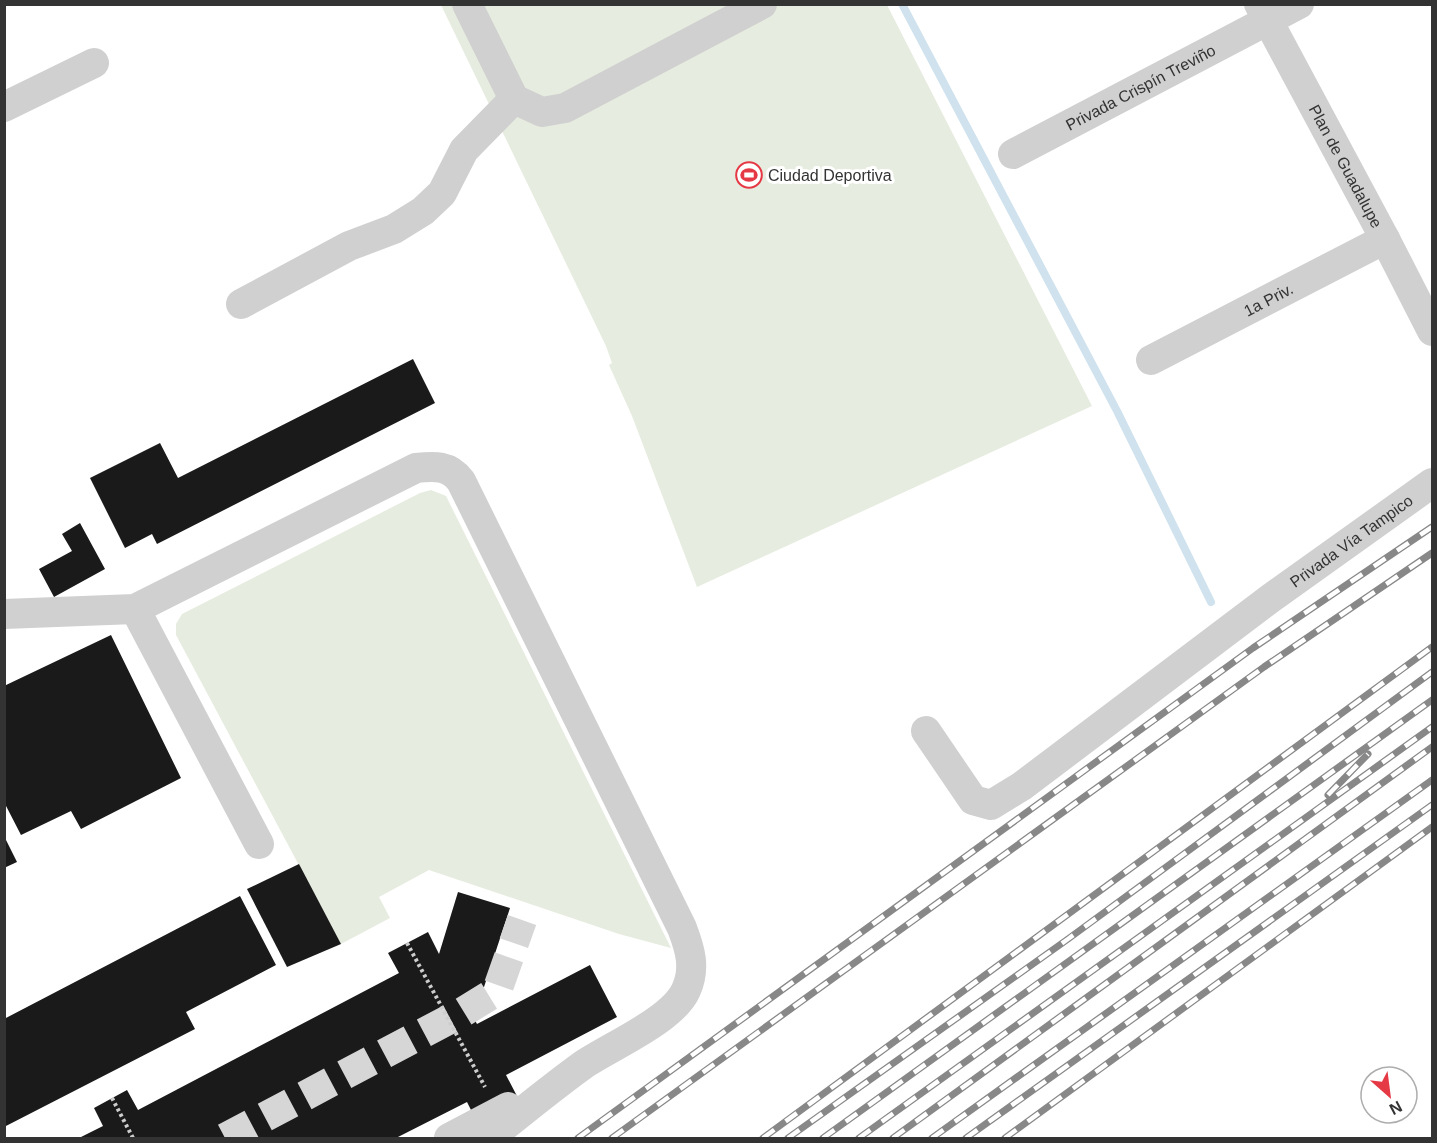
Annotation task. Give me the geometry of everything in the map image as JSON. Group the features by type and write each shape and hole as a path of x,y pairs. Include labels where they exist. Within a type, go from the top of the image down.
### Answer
{"street":[{"path":"467,4 514,99 542,112 565,108 762,4"},
{"name":"Privada Crispín Treviño","path":"1013,154 1263,13 1299,4"},
{"name":"Plan de Guadalupe","path":"1263,13 1432,331"},
{"path":"4,107 94,63"},
{"path":"241,304 349,246 394,229 423,211 442,193 464,150 514,99"},
{"name":"1a Priv.","path":"1151,360 1385,239"},
{"path":"4,614 135,609 416,468 437,466 454,472 461,481 682,928 692,955 692,970 687,989 680,1002 666,1014 584,1065 449,1138"},
{"name":"Privada Vía Tampico","path":"926,731 973,800 991,805 1022,786 1270,598 1432,483"},
{"path":"135,609 259,844"},
{"path":"489,1138 584,1065"}],"path":[{"path":"407,943 487,1089"},
{"path":"112,1098 133,1138"}],"shaded area":[{"name":"Ciudad Deportiva","path":"441,5 887,5 1092,406 697,587 632,416 609,365 612,363 606,346"},
{"path":"431,490 446,496 671,948 619,934 429,870 379,897 390,918 341,944 176,635 176,624 182,614 420,493"}],"building":[{"path":"413,359 435,403 157,544 152,534 125,548 90,478 160,443 178,478"},
{"path":"80,523 105,569 54,597 39,569 72,551 62,534"},
{"path":"111,635 181,778 81,829 71,811 21,835 4,802 4,686"},
{"path":"4,836 17,862 4,868"},
{"path":"299,864 341,944 287,967 247,889"},
{"path":"458,892 510,908 484,987 463,998 477,1024 590,965 617,1017 506,1075 518,1098 476,1120 467,1102 396,1138 79,1138 103,1126 94,1108 127,1090 138,1110 399,973 388,953 428,932 439,954"},
{"path":"240,896 276,965 186,1012 195,1029 4,1127 4,1019"}],"waterway":[{"path":"902,4 1117,411 1211,602"}],"tunnel":[{"path":"225,1138 463,1012 497,991 522,920"}],"railway":[{"path":"578,1138 1253,648 1432,527"},
{"path":"612,1138 1264,667 1432,553"},
{"path":"763,1138 1432,647"},
{"path":"788,1138 1068,939 1432,672"},
{"path":"823,1138 1432,700"},
{"path":"859,1138 1432,727"},
{"path":"893,1138 1432,747"},
{"path":"1328,795 1368,754"},
{"path":"932,1138 1432,780"},
{"path":"966,1138 1432,805"},
{"path":"1005,1138 1432,827"}],"place":[{"name":"Ciudad Deportiva","path":"749,175"}]}
